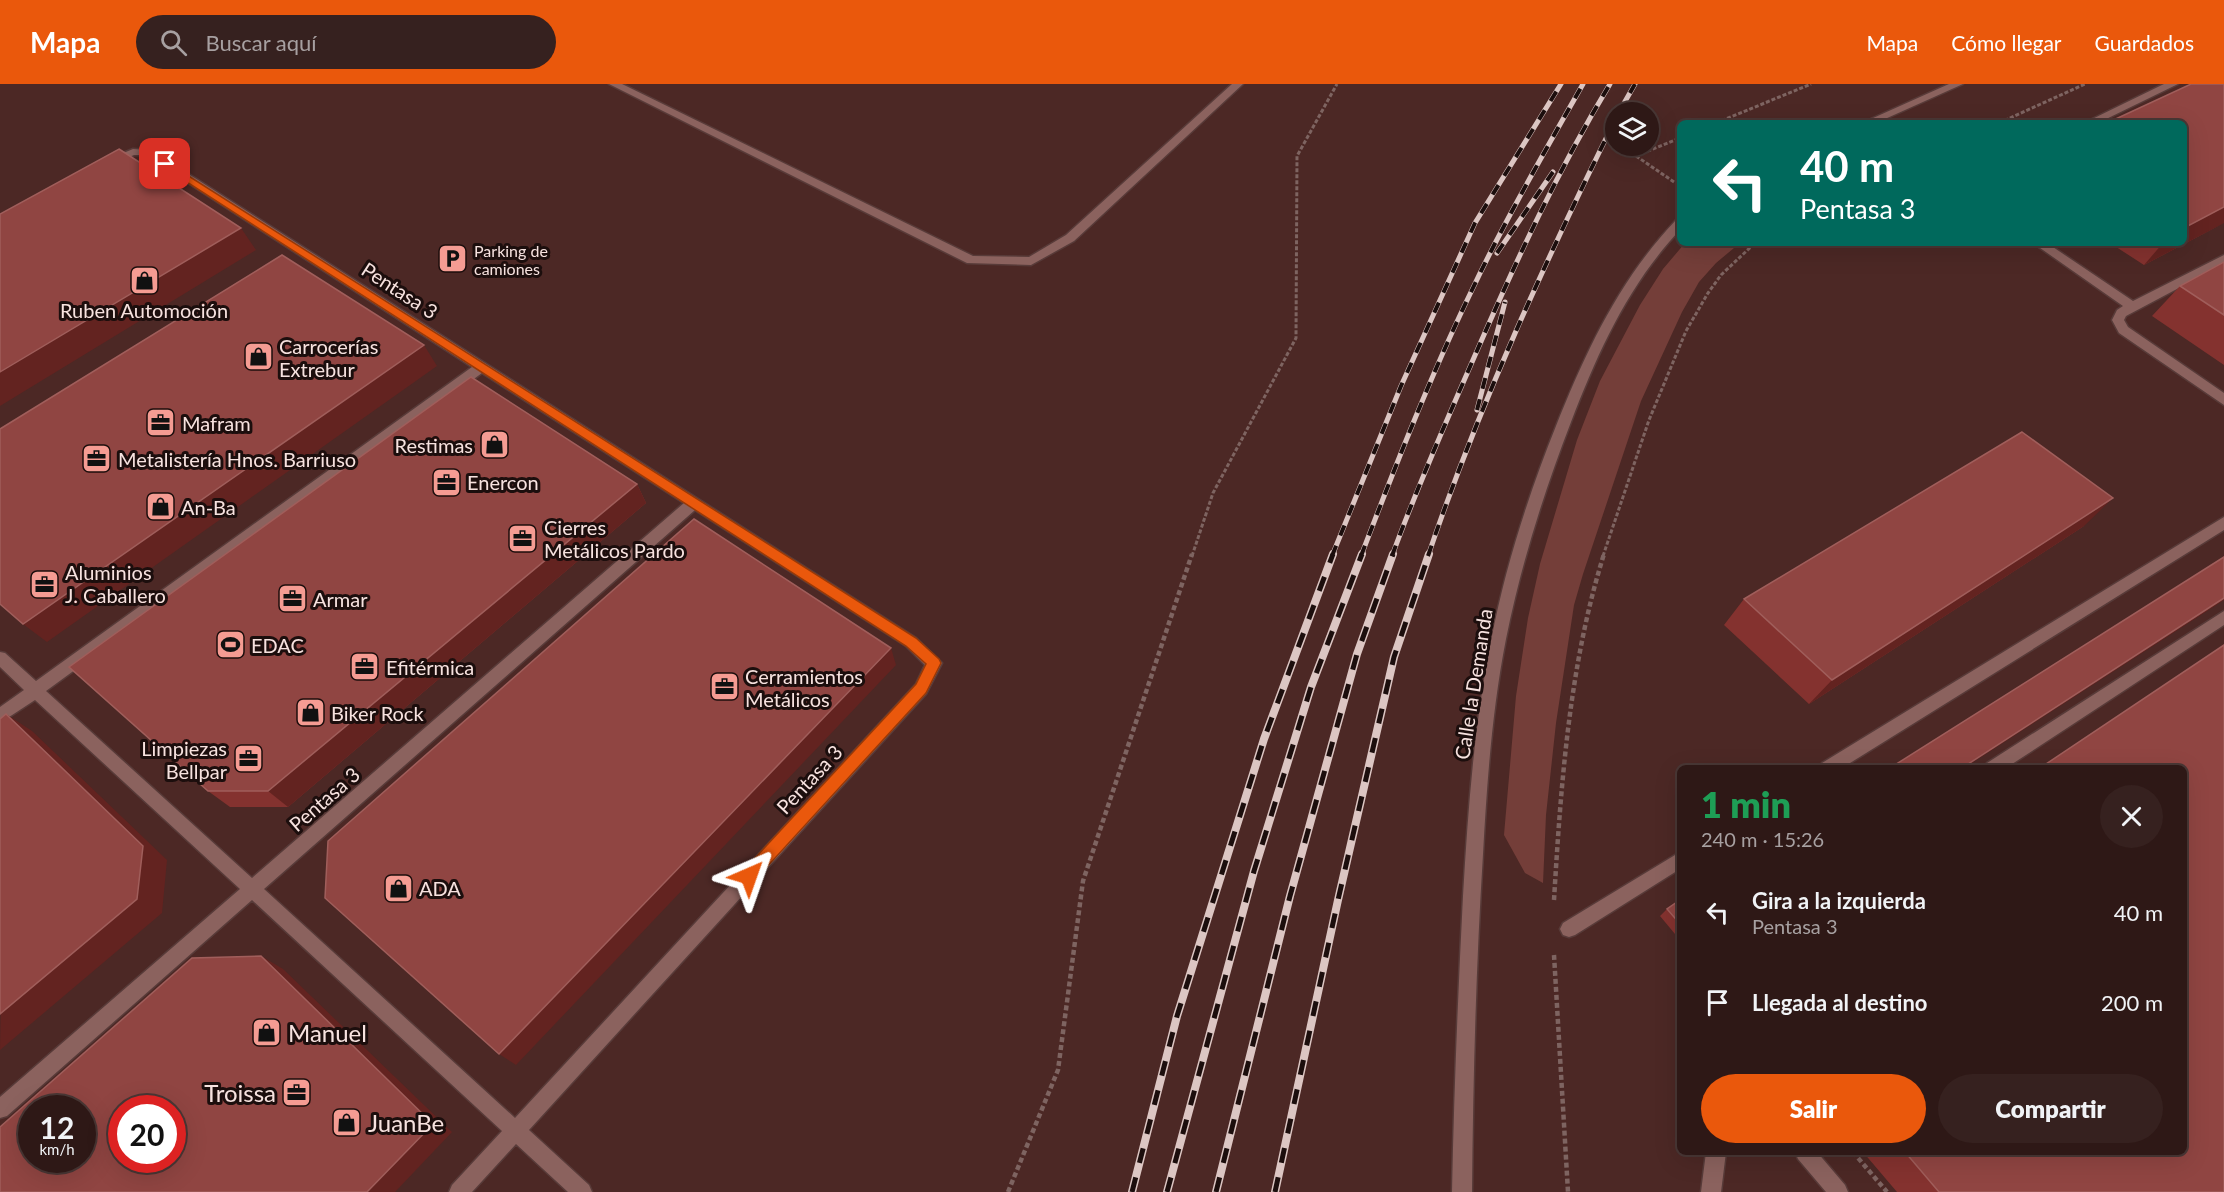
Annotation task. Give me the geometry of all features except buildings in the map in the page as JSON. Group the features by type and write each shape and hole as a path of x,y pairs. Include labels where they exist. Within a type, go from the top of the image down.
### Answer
{"street":[{"path":"614,84 971,260 1031,261 1070,238 1238,84"},
{"path":"1874,120 1958,84"},
{"path":"2095,120 2173,84"},
{"name":"Pentasa 3","path":"98,168 133,152 147,152 291,251 481,366 911,642 934,663 921,688 459,1192"},
{"name":"Calle la Demanda","path":"1462,1192 1465,1025 1479,788 1505,609 1540,481 1586,367 1623,297 1665,238 1677,227"},
{"path":"2044,246 2133,307"},
{"path":"2224,259 2121,313 2118,320 2123,330 2224,400"},
{"path":"0,716 481,366"},
{"name":"Pentasa 3","path":"0,1109 694,503"},
{"path":"1833,765 2224,523"},
{"path":"1998,765 2224,617"},
{"path":"0,658 582,1192"},
{"path":"1569,929 1677,862"},
{"path":"1712,1192 1716,1155"},
{"path":"1807,1155 1838,1192"}],"path":[{"path":"1008,1192 1058,1070 1083,881 1213,493 1296,338 1297,156 1337,84"},
{"path":"1723,120 1811,84"},
{"path":"2006,120 2085,84"},
{"path":"1677,139 1635,156 1677,184"},
{"path":"1554,904 1560,802 1574,696 1589,609 1612,530 1649,420 1684,332 1704,295 1738,255 1751,246"},
{"path":"1554,950 1568,1192"},
{"path":"1856,1155 1887,1192"}],"shaded area":[{"path":"0,84 2224,84 2224,1192 0,1192"},
{"path":"1682,246 1736,246 1716,263 1699,282 1682,312 1641,401 1583,574 1574,605 1556,723 1546,815 1543,883 1525,873 1504,835 1516,696 1528,618 1540,564 1577,440 1600,381 1640,305 1663,269"}],"railway":[{"path":"1332,556 1401,386 1475,223 1561,84"},
{"path":"1361,556 1413,422 1456,324 1511,213 1583,84"},
{"path":"1392,556 1432,454 1506,284 1555,183 1610,84"},
{"path":"1625,102 1635,84"},
{"path":"1428,556 1491,388 1564,225 1605,141"},
{"path":"1497,253 1553,172"},
{"path":"1477,410 1505,302"},
{"path":"1132,1192 1177,1016 1264,739 1333,554"},
{"path":"1167,1192 1254,871 1311,687 1362,554"},
{"path":"1216,1192 1290,896 1357,654 1393,554"},
{"path":"1275,1192 1338,900 1394,657 1429,554"}],"place":[{"name":"Parking de camiones","path":"453,259"},
{"name":"Ruben Automoción","path":"144,280"},
{"name":"Carrocerías Extrebur","path":"258,357"},
{"name":"Mafram","path":"161,423"},
{"name":"Restimas","path":"494,445"},
{"name":"Metalistería Hnos. Barriuso","path":"97,459"},
{"name":"Enercon","path":"446,482"},
{"name":"An-Ba","path":"160,507"},
{"name":"Cierres Metálicos Pardo","path":"523,539"},
{"name":"Aluminios J. Caballero","path":"44,584"},
{"name":"Armar","path":"292,599"},
{"name":"EDAC","path":"230,645"},
{"name":"Efitérmica","path":"365,667"},
{"name":"Cerramientos Metálicos","path":"724,687"},
{"name":"Biker Rock","path":"310,713"},
{"name":"Limpiezas Bellpar","path":"248,759"},
{"name":"ADA","path":"398,888"},
{"name":"Manuel","path":"267,1032"},
{"name":"Troissa","path":"297,1092"},
{"name":"JuanBe","path":"347,1122"}],"route":[{"path":"165,164 911,642 934,663 921,688 749,876"}]}
